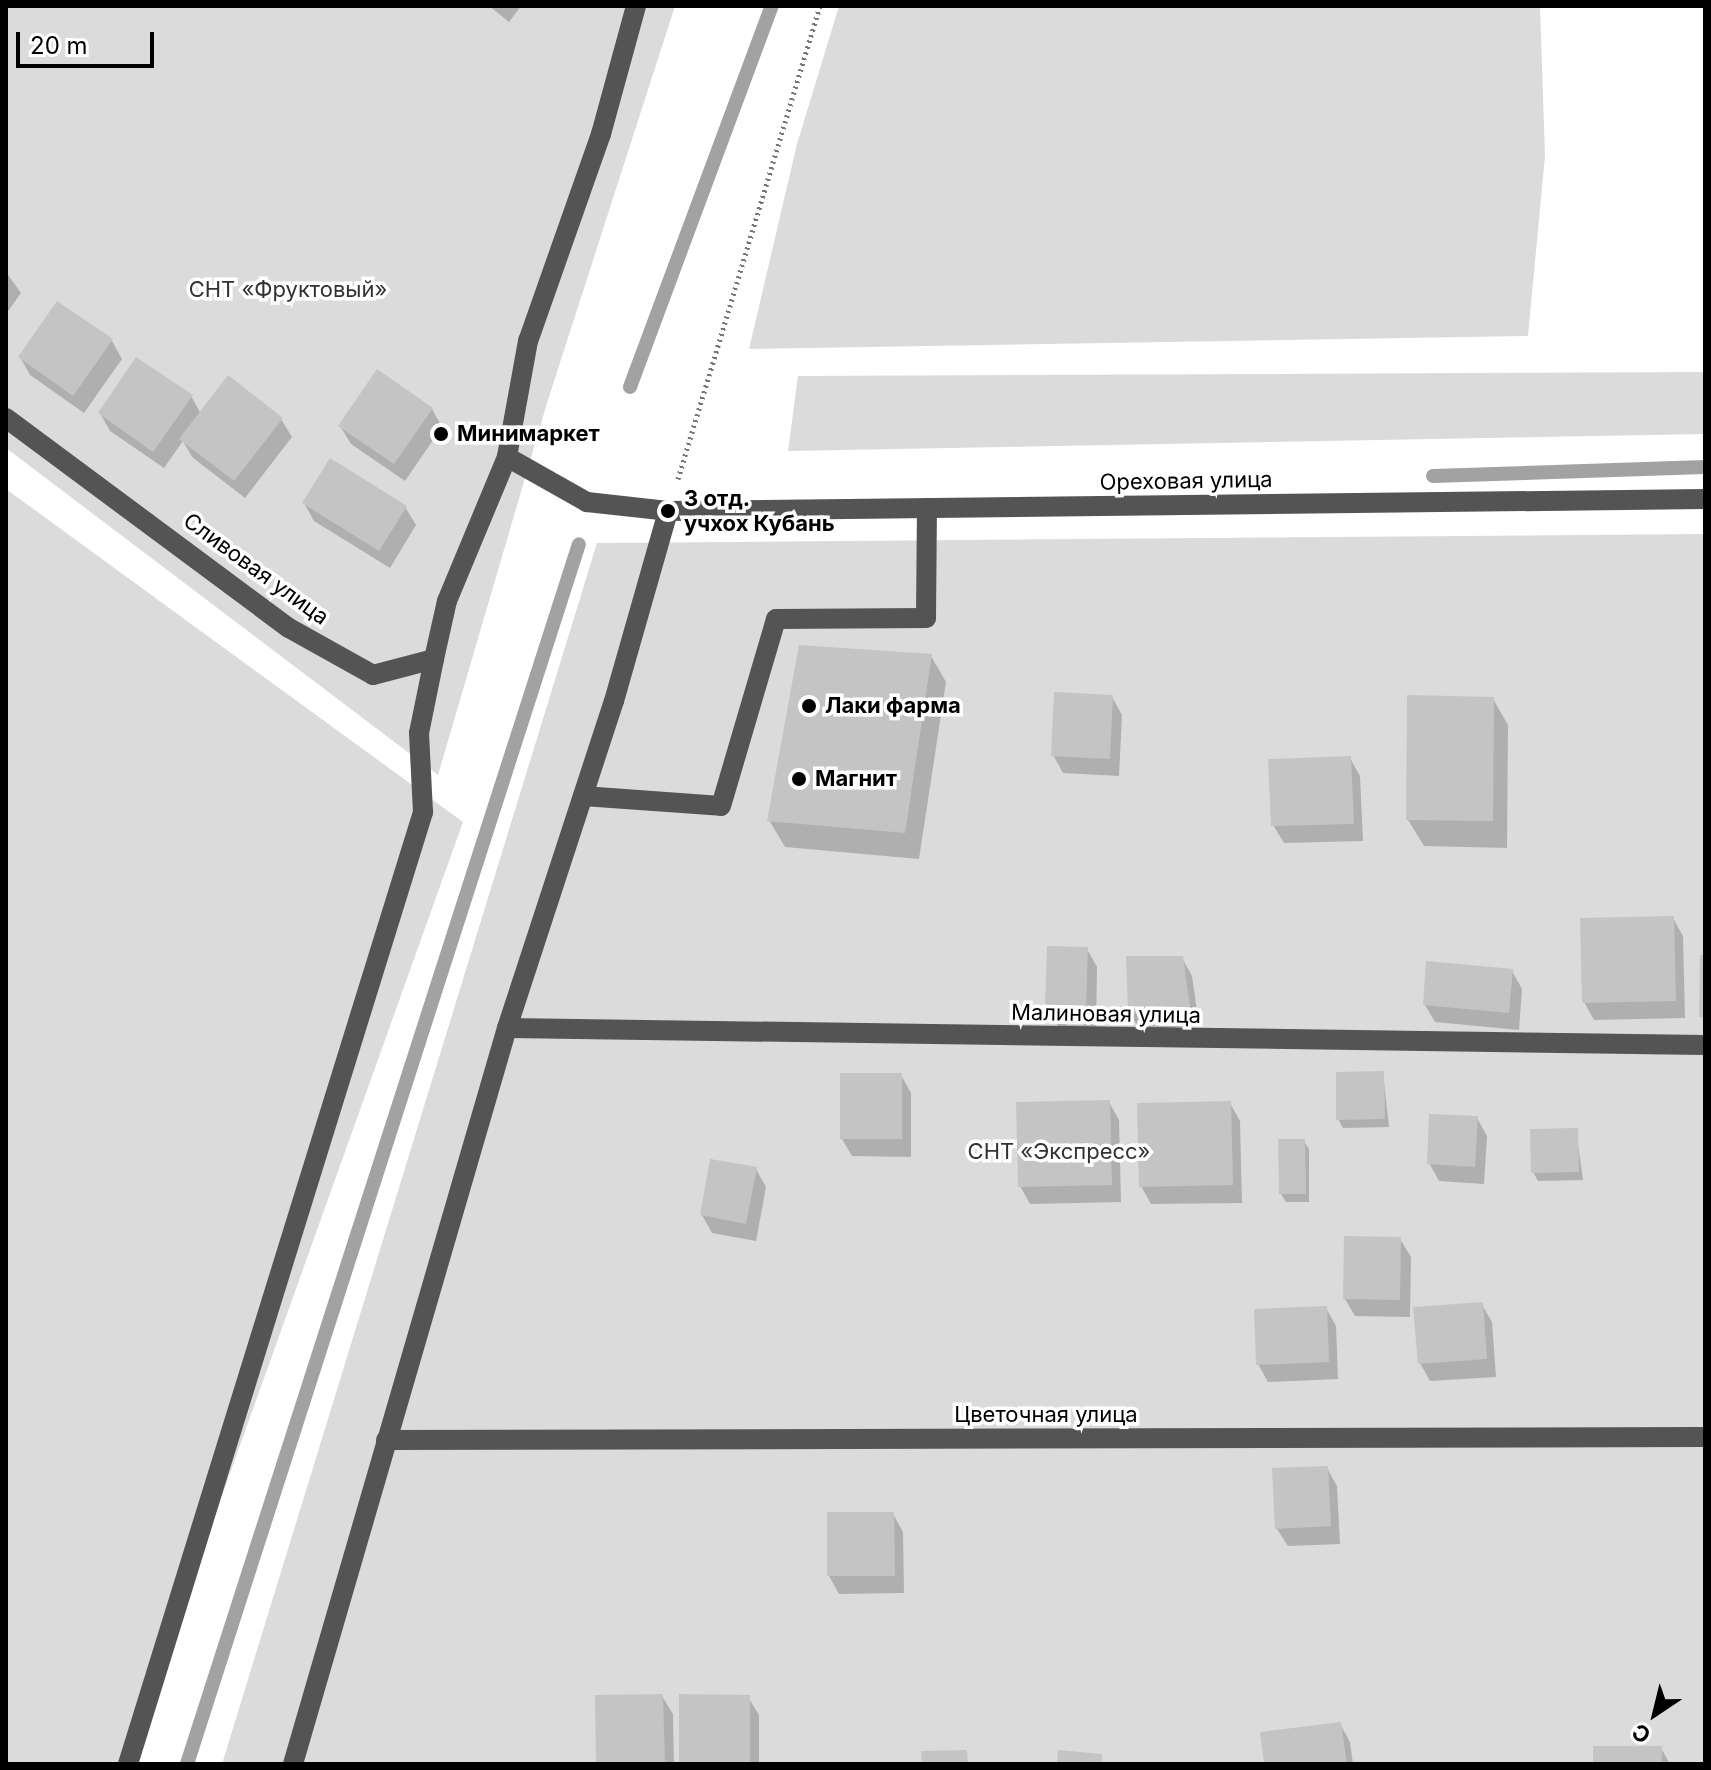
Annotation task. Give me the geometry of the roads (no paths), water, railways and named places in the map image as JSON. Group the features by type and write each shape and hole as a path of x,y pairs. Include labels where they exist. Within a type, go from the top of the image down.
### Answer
{"street":[{"path":"128,1764 423,812 419,733 447,601 507,457 528,341 601,134 636,6"},
{"name":"Сливовая улица","path":"6,418 289,628 373,675 434,659"},
{"name":"Ореховая улица","path":"507,457 587,502 668,511 1705,499"},
{"path":"583,796 721,806 776,619 926,618 927,508"},
{"path":"293,1764 507,1028 583,796 668,511"},
{"name":"Малиновая улица","path":"507,1028 1705,1045"},
{"name":"Цветочная улица","path":"386,1440 1705,1437"}],"waterway":[{"path":"630,387 772,6"},
{"path":"1433,476 1705,467"},
{"path":"187,1764 579,544"}],"place":[{"name":"Минимаркет","path":"441,434"},
{"name":"3 отд. учхох Кубань","path":"668,511"},
{"name":"Лаки фарма","path":"809,706"},
{"name":"Магнит","path":"799,779"}],"park label":[{"name":"СНТ «Фруктовый»","path":"288,290"},
{"name":"СНТ «Экспресс»","path":"1059,1152"}]}
